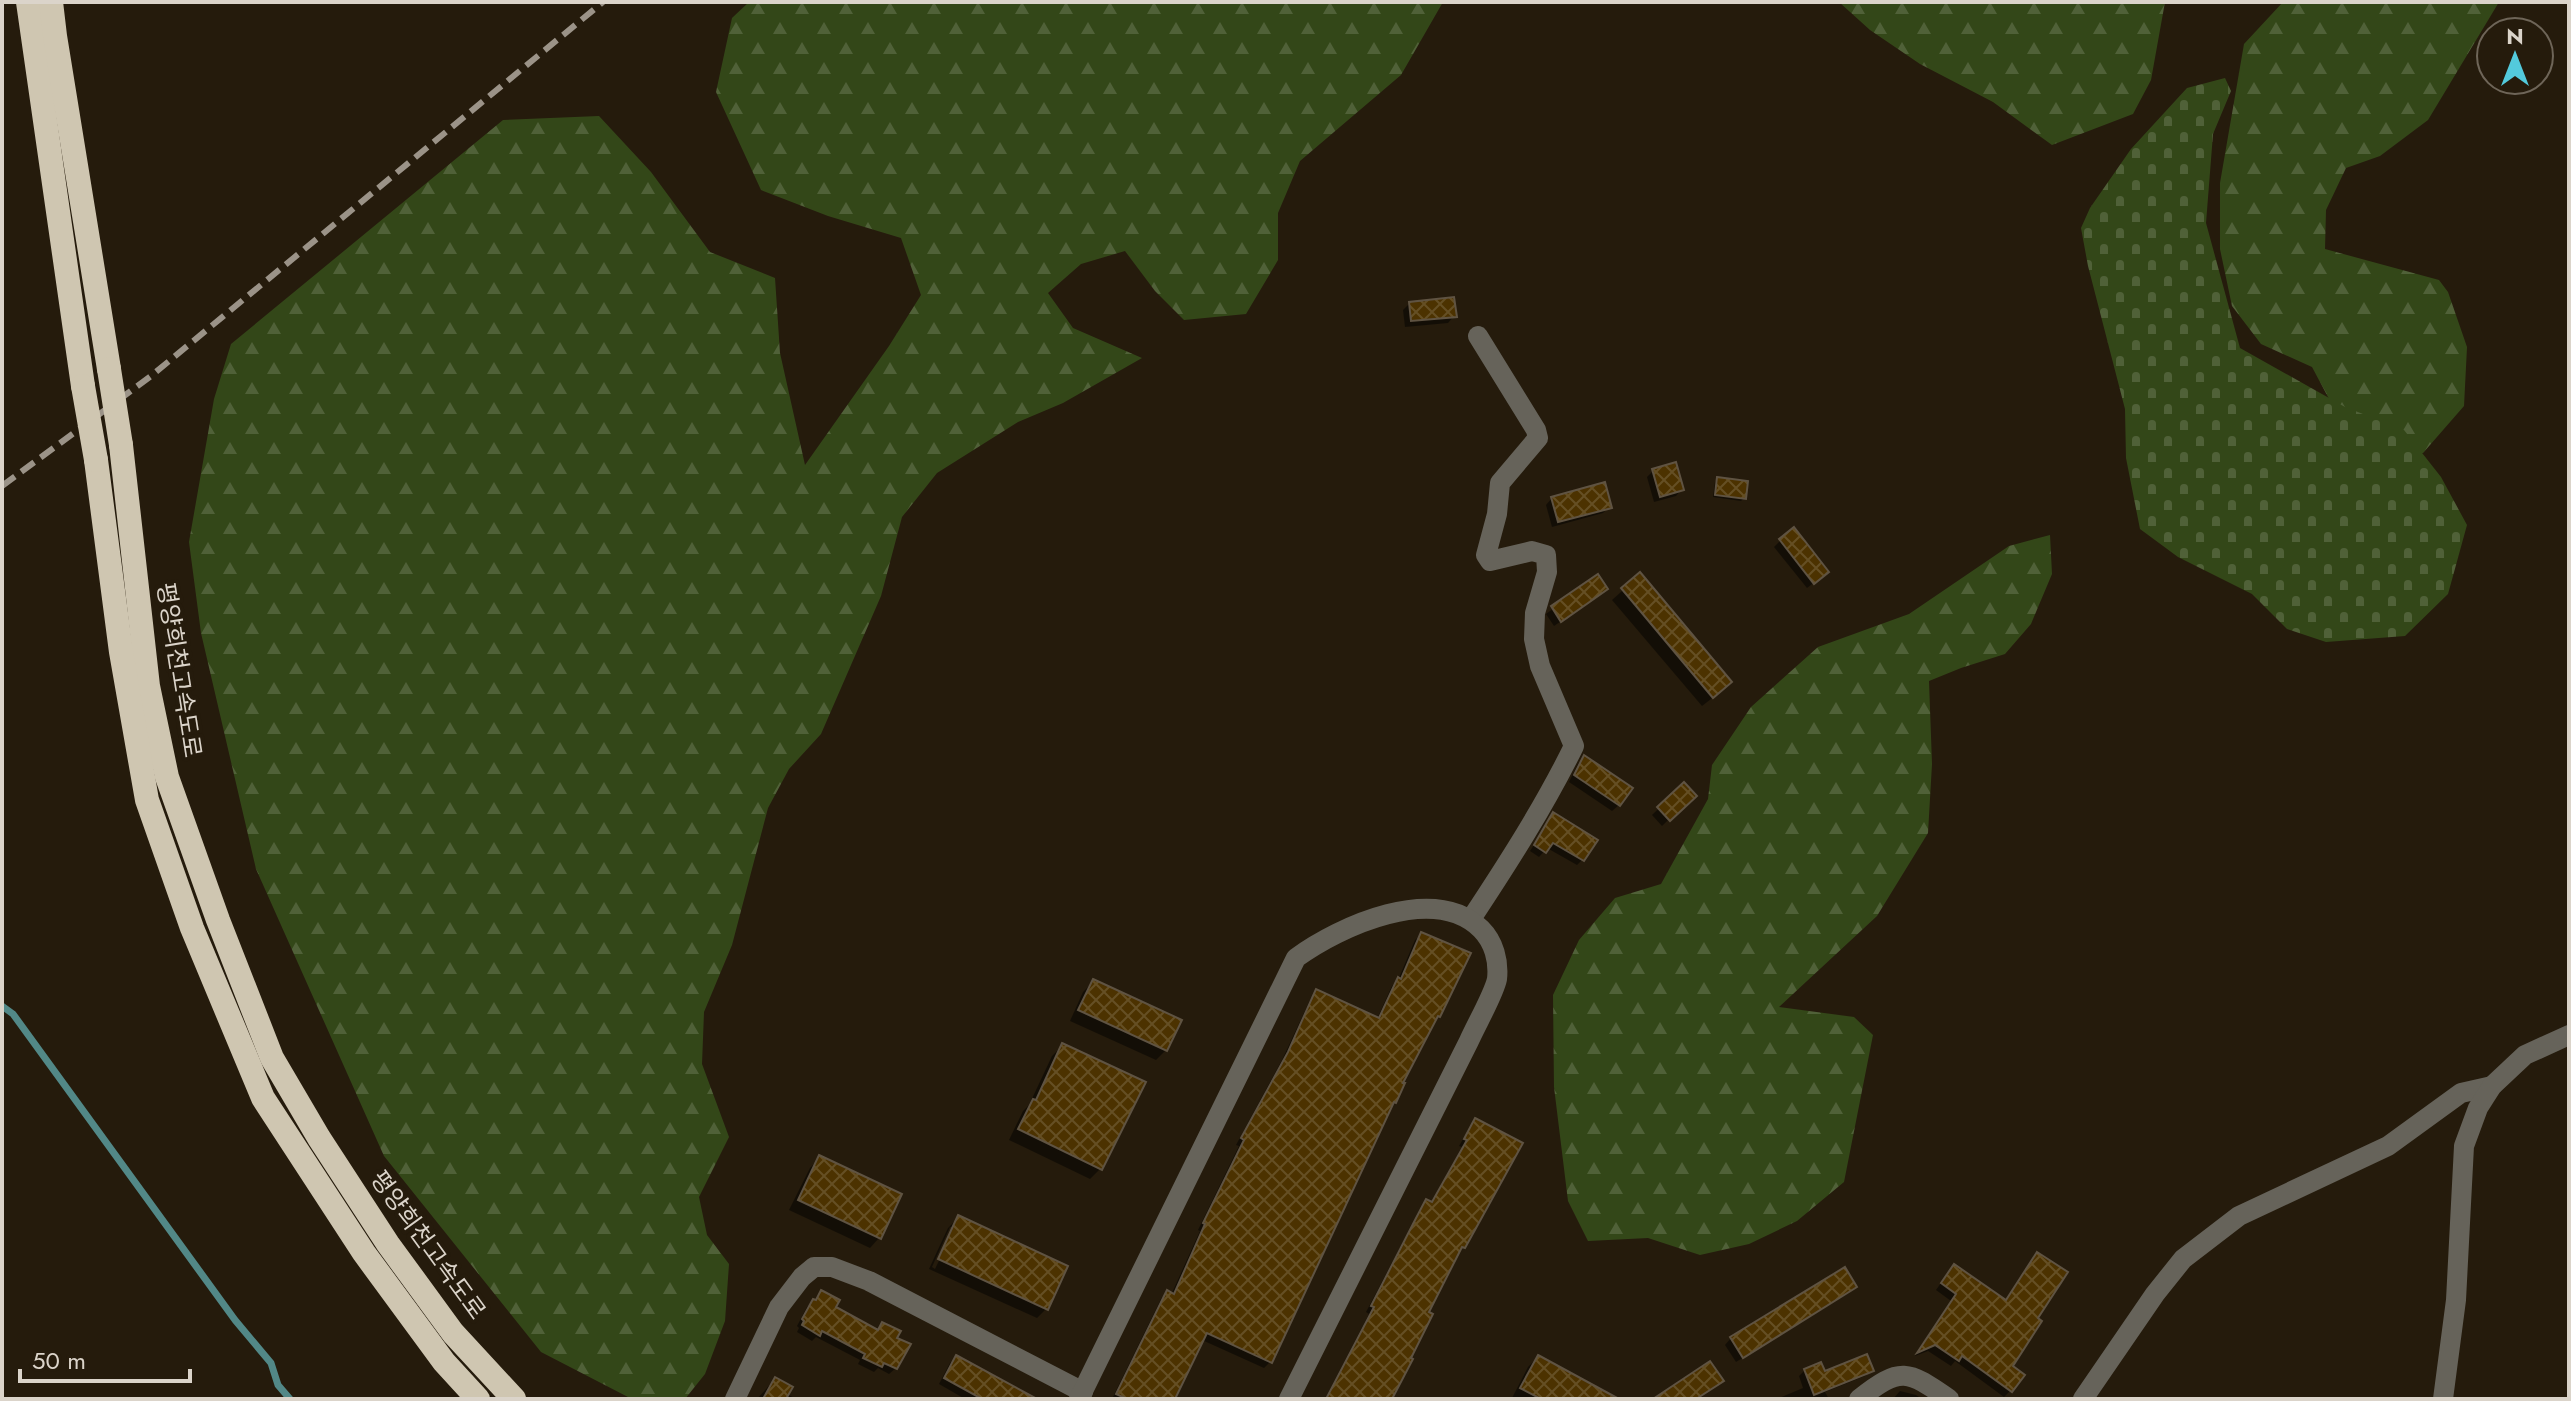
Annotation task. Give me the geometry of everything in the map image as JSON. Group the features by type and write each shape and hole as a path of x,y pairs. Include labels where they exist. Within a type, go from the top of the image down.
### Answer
{"highway":[{"path":"28,2 96,460 121,652 147,800 192,928 263,1098 364,1253 444,1362 478,1399"},
{"name":"평양희천고속도로","path":"51,2 121,445 148,686 167,777 272,1058 319,1138 388,1244 453,1333 514,1399"}],"street":[{"path":"1471,919 1533,822 1574,746 1540,666 1534,639 1535,613 1547,572 1546,555 1532,551 1490,561 1486,555 1497,514 1500,483 1538,438 1478,336"},
{"path":"735,1399 779,1307 802,1277 814,1267 832,1267 869,1281 1081,1396 1296,958 1319,942 1362,922 1397,911 1415,909 1454,913 1471,919 1488,936 1496,952 1497,980 1289,1399"},
{"path":"2443,1399 2456,1300 2464,1146 2478,1108 2492,1086 2525,1055 2569,1035"},
{"path":"2083,1399 2155,1294 2183,1259 2205,1242 2239,1216 2388,1146 2461,1093 2492,1086"},
{"path":"1859,1399 1880,1383 1898,1375 1920,1380 1949,1399"}],"green space":[{"path":"749,2 1443,2 1401,75 1300,161 1278,213 1278,260 1246,314 1184,320 1155,291 1125,251 1081,264 1048,293 1073,328 1142,358 1063,403 1018,422 937,473 902,517 881,596 821,734 789,769 768,808 732,945 704,1012 702,1064 729,1137 699,1197 707,1235 729,1264 725,1321 705,1374 685,1399 628,1397 541,1352 384,1156 256,869 201,633 189,542 214,399 231,344 503,120 599,116 651,172 710,252 775,278 780,353 805,465 921,295 901,238 828,216 761,190 716,92 732,18"},
{"path":"1839,2 2165,2 2151,80 2133,114 2052,145 1993,102 1920,64 1870,30"},
{"path":"2283,2 2499,2 2491,16 2475,16 2475,42 2428,120 2380,156 2346,168 2326,210 2325,249 2439,280 2448,292 2467,347 2464,406 2423,453 2360,457 2312,367 2261,344 2232,306 2220,249 2220,183 2244,44"},
{"path":"2225,78 2231,91 2213,134 2206,223 2240,348 2345,407 2404,430 2441,477 2467,525 2448,594 2405,636 2326,642 2287,629 2252,594 2178,557 2140,529 2126,458 2125,409 2081,228 2090,208 2131,149 2187,88"},
{"path":"2050,535 2052,574 2031,624 2005,654 1929,681 1932,764 1928,833 1877,916 1779,1007 1854,1017 1873,1035 1844,1182 1797,1221 1749,1244 1700,1255 1648,1238 1588,1241 1568,1201 1554,1087 1553,995 1579,940 1615,898 1661,884 1708,799 1712,765 1751,707 1818,647 1909,614 2009,546"}],"building":[{"path":"1454,297 1457,317 1411,321 1409,302"},
{"path":"1676,462 1684,490 1660,497 1652,469"},
{"path":"1717,477 1748,481 1746,499 1715,495"},
{"path":"1605,482 1612,508 1558,522 1551,497"},
{"path":"1794,527 1829,572 1814,584 1779,539"},
{"path":"1640,572 1732,682 1713,698 1621,588"},
{"path":"1598,574 1608,589 1561,622 1551,606"},
{"path":"1584,755 1633,788 1620,806 1574,775"},
{"path":"1684,782 1697,796 1670,821 1657,807"},
{"path":"1553,812 1598,840 1584,861 1553,843 1546,853 1534,845"},
{"path":"1421,932 1471,953 1403,1083 1272,1363 1207,1333 1175,1399 1127,1399 1116,1394 1167,1290 1174,1294 1203,1223 1244,1140 1241,1138 1288,1052 1316,989 1379,1018 1398,977 1401,979"},
{"path":"1093,979 1182,1020 1167,1051 1078,1010"},
{"path":"1062,1043 1146,1082 1102,1170 1018,1129 1033,1099 1036,1100"},
{"path":"1475,1118 1523,1143 1465,1248 1462,1247 1429,1312 1433,1314 1392,1399 1326,1399 1426,1199 1432,1202 1467,1140 1464,1139"},
{"path":"819,1155 902,1194 881,1239 798,1200"},
{"path":"958,1215 1068,1266 1048,1310 938,1259"},
{"path":"2037,1252 2068,1272 2038,1318 2042,1321 2013,1366 2025,1375 2012,1392 1962,1356 1959,1361 1935,1345 1917,1353 1956,1294 1941,1283 1954,1264 2006,1300"},
{"path":"1845,1267 1857,1287 1743,1358 1730,1337"},
{"path":"821,1290 840,1300 836,1307 878,1330 882,1322 901,1331 897,1338 911,1344 897,1369 884,1363 882,1367 863,1358 865,1354 822,1331 820,1336 802,1325 802,1319"},
{"path":"1867,1354 1874,1371 1814,1395 1804,1369 1821,1362 1825,1371"},
{"path":"956,1355 1037,1399 982,1399 944,1378"},
{"path":"1538,1355 1619,1399 1541,1399 1520,1388"},
{"path":"1710,1361 1724,1381 1696,1399 1653,1399"},
{"path":"775,1377 793,1387 786,1399 763,1399"}],"waterway":[{"path":"2,1006 13,1014 235,1320 271,1363 278,1385 290,1399"}],"railway":[{"path":"2,486 151,376 603,2"}]}
